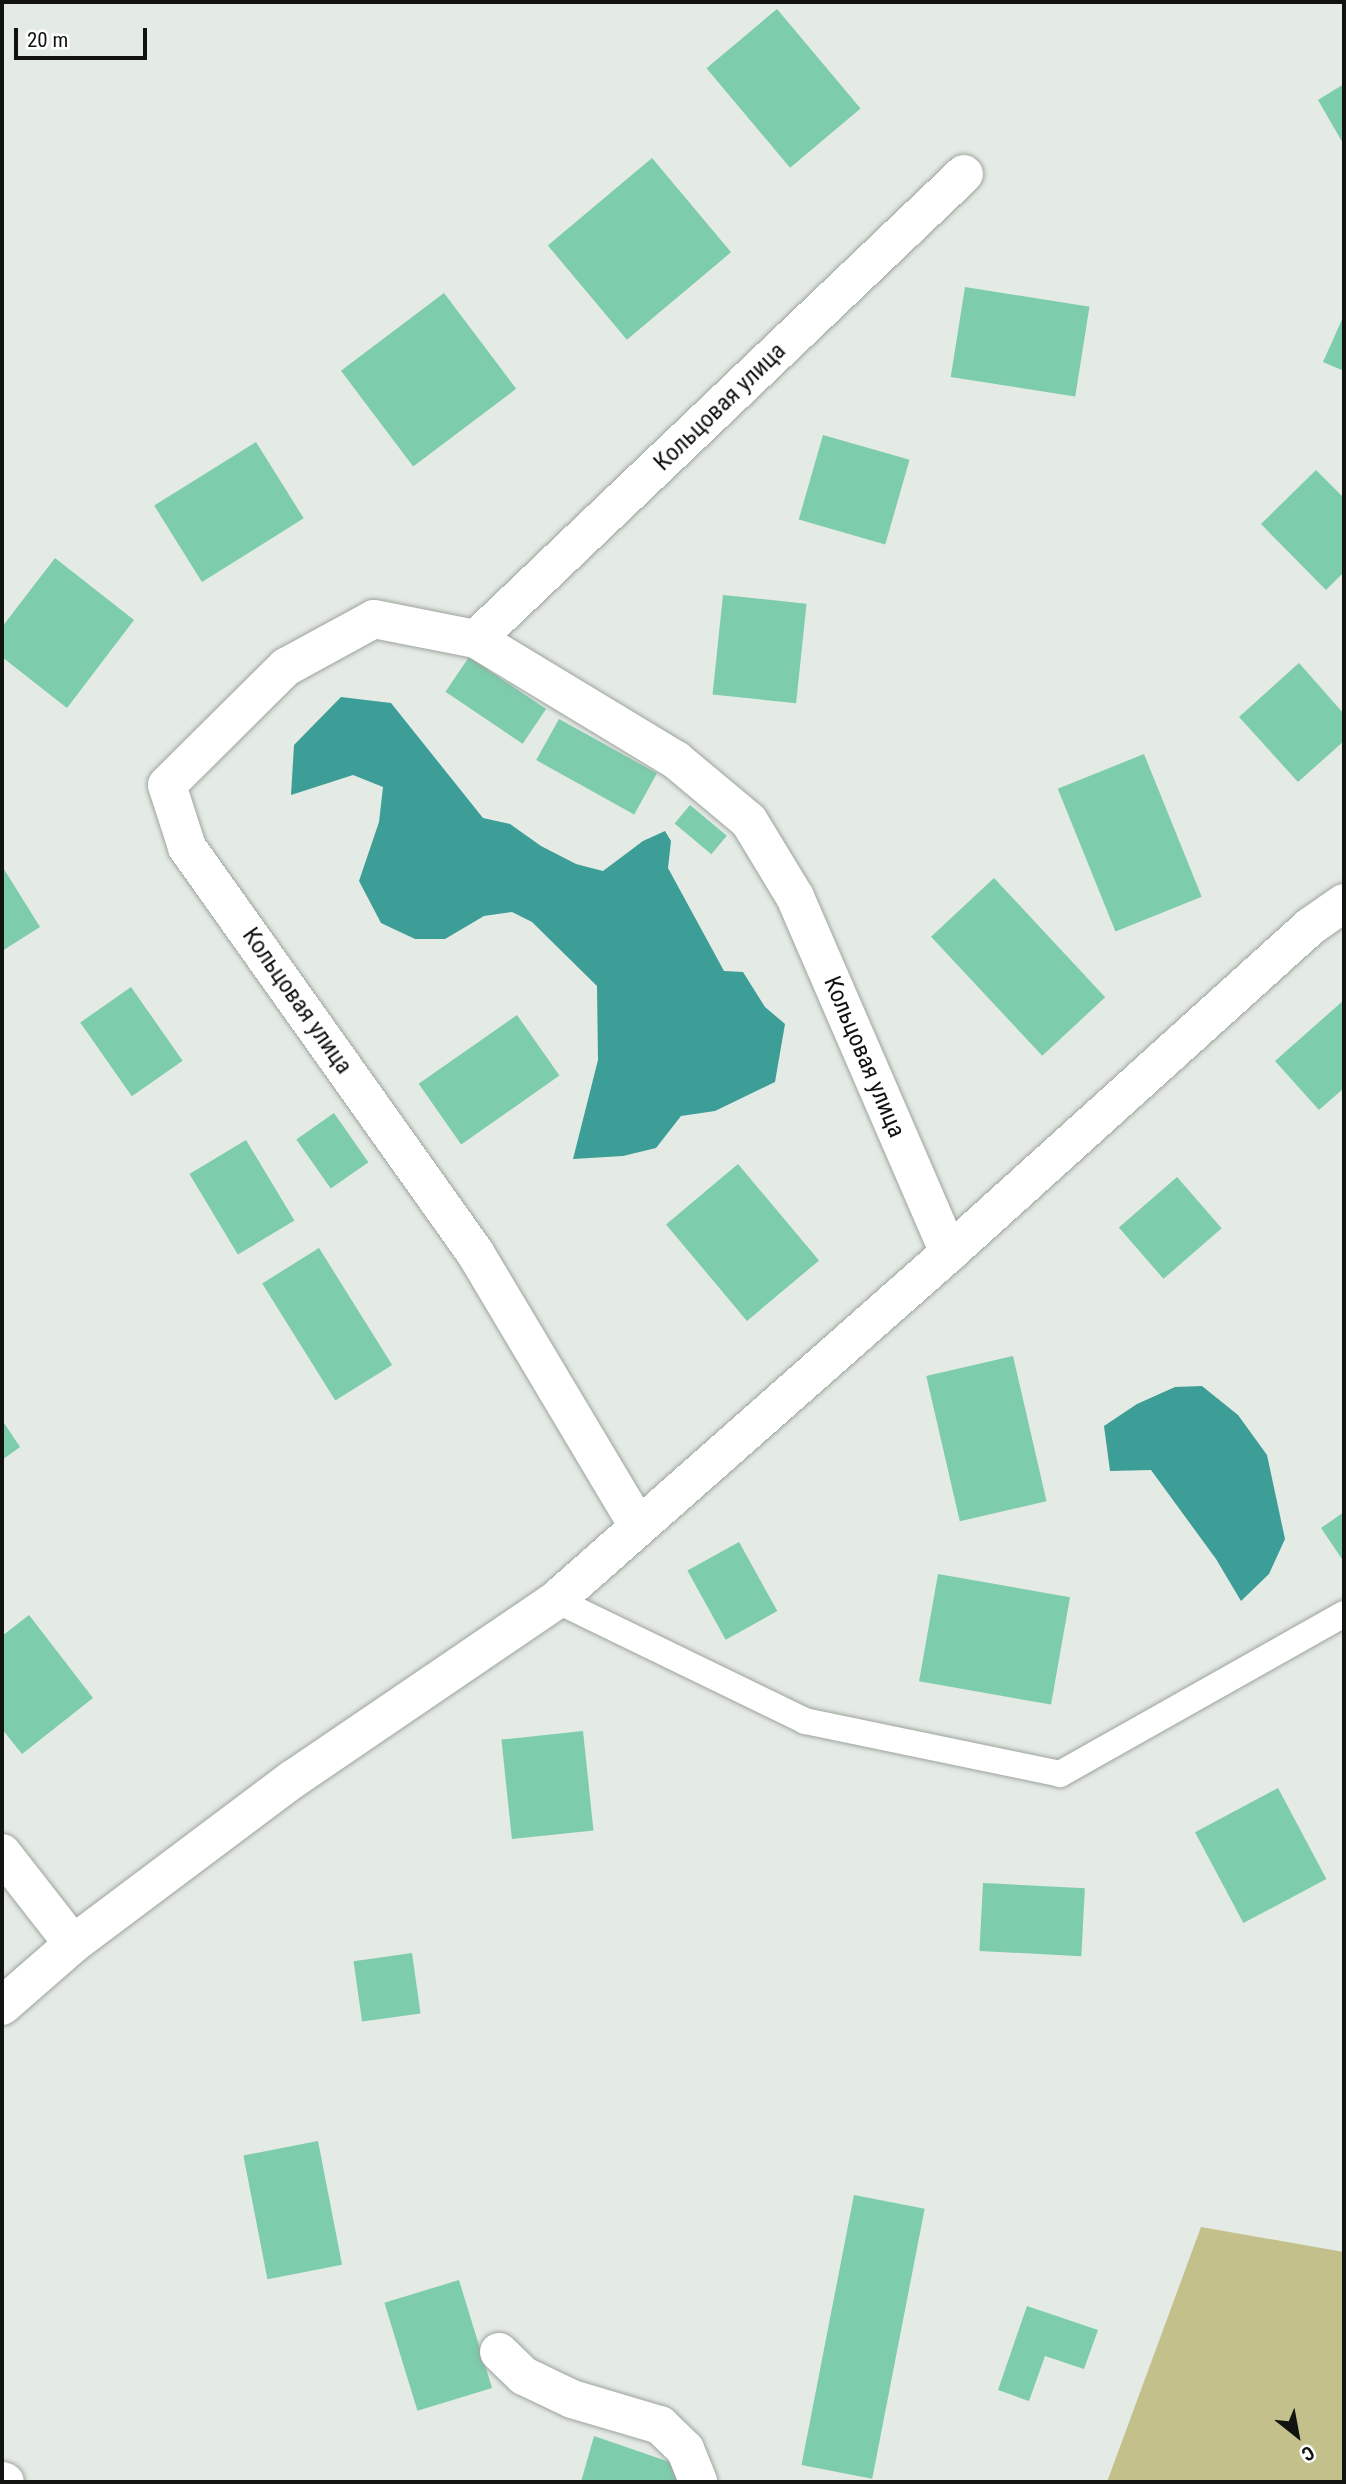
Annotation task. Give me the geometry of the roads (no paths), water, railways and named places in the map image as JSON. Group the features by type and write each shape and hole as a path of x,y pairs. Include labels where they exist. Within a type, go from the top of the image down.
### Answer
{"street":[{"name":"Кольцовая улица","path":"476,639 964,174"},
{"name":"Кольцовая улица","path":"638,1526 476,1254 187,847 167,785 286,667 374,619 476,639 676,760 749,821 795,897 948,1253"},
{"path":"2,2007 73,1944 293,1779 556,1600 948,1253 1311,926 1344,903"},
{"path":"2,1853 73,1944"},
{"path":"499,2352 524,2376 572,2399 660,2425 685,2449 698,2482"}],"lane":[{"path":"556,1600 805,1721 1060,1774 1344,1614"}],"water":[{"path":"341,697 391,703 483,818 510,824 541,846 576,864 603,871 643,841 665,831 671,841 668,868 724,971 743,972 765,1007 785,1024 775,1082 715,1111 681,1116 656,1148 623,1156 573,1159 598,1060 597,986 532,922 512,912 484,916 445,939 415,939 381,923 359,881 379,822 383,787 353,775 291,795 294,745"},
{"path":"1202,1386 1238,1415 1267,1455 1285,1539 1269,1574 1241,1601 1216,1559 1151,1470 1110,1471 1104,1426 1137,1404 1175,1387"}]}
